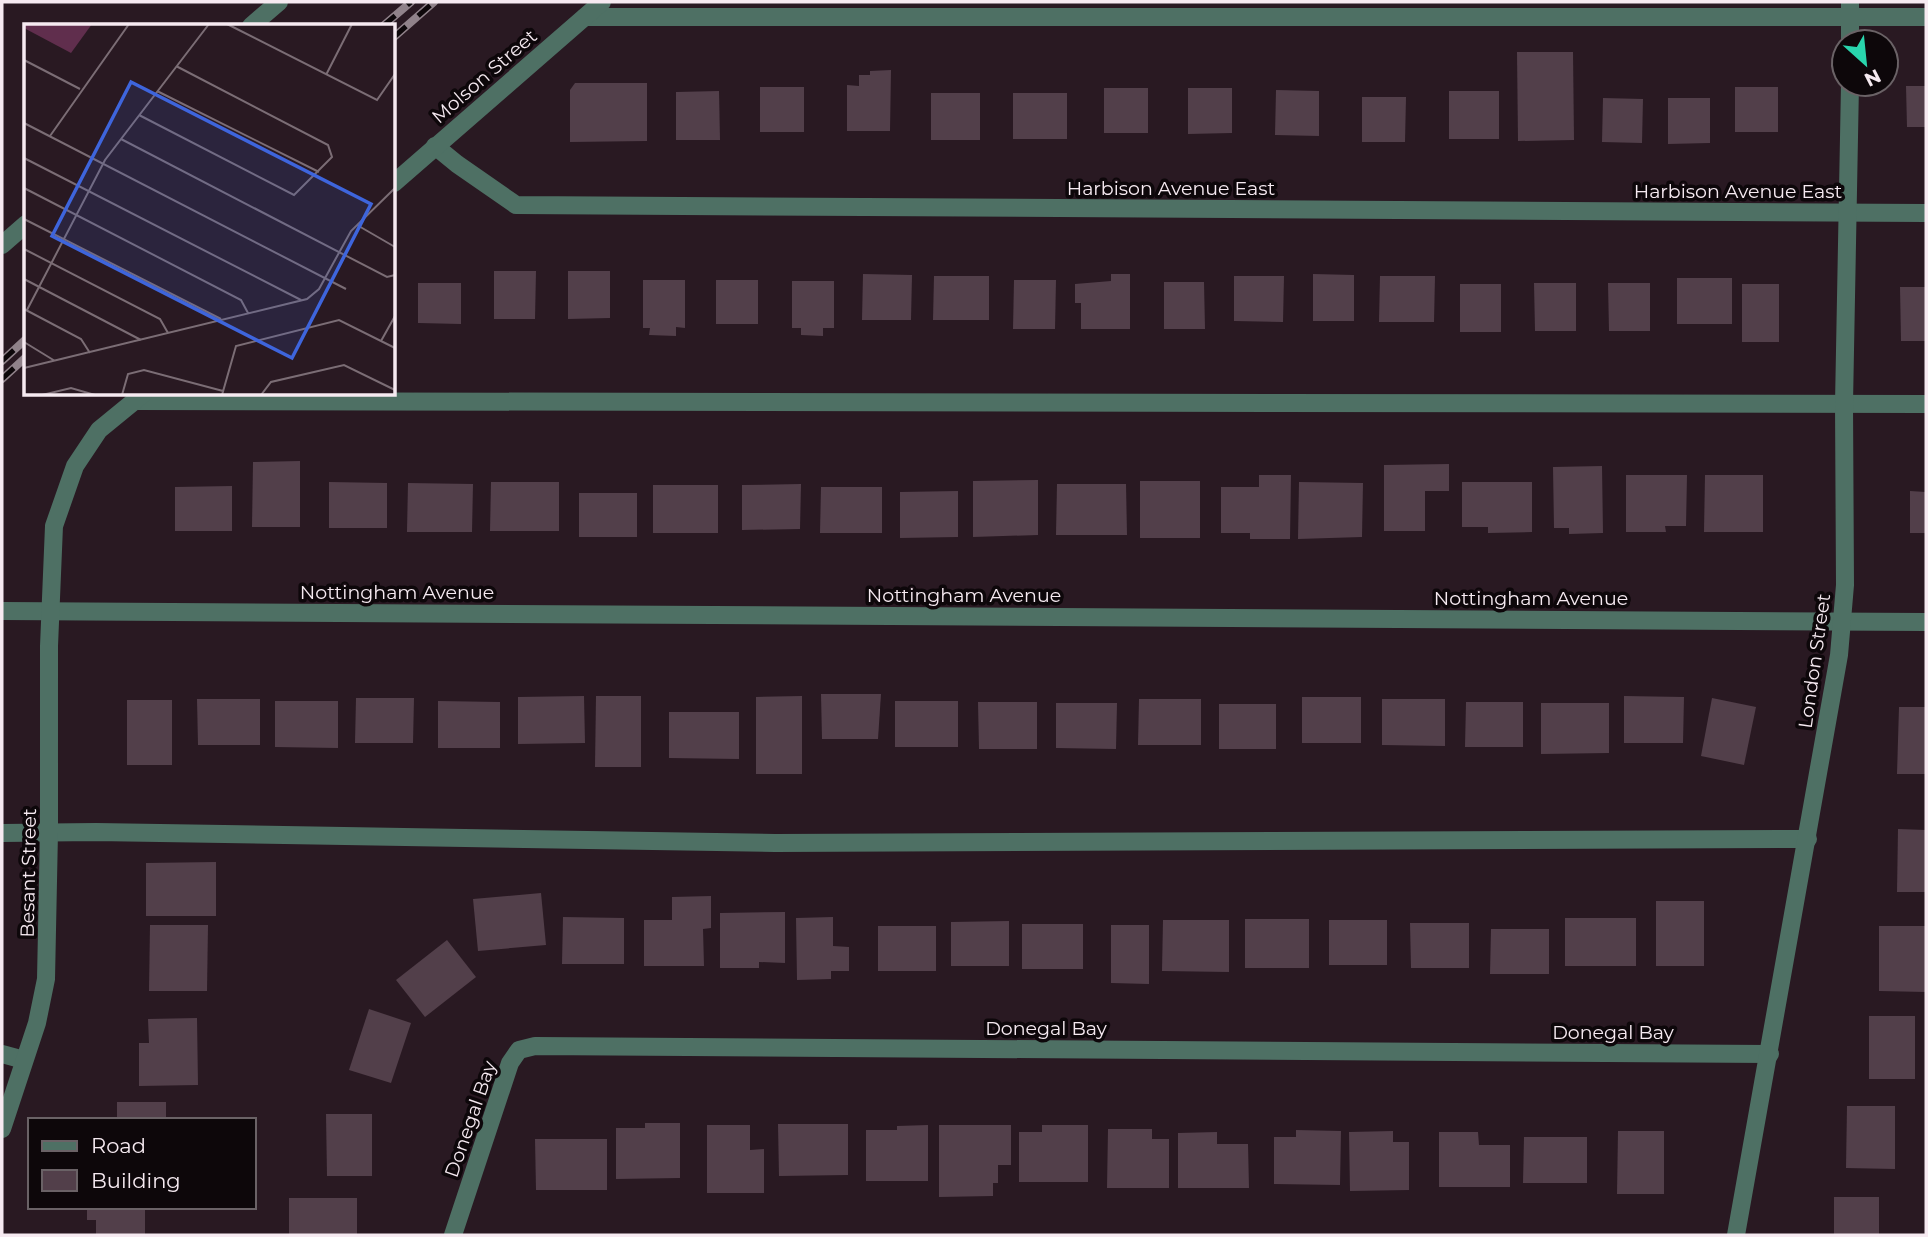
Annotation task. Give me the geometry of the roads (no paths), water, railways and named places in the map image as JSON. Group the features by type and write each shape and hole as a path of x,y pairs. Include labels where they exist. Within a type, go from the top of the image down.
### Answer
{"street":[{"path":"253,24 279,2"},
{"name":"Molson Street","path":"396,181 602,2"},
{"path":"585,17 1850,9 1926,17"},
{"path":"1850,9 1850,28"},
{"name":"London Street","path":"1736,1235 1808,839 1837,669 1842,620 1845,585 1844,404 1850,98"},
{"name":"Harbison Avenue East","path":"435,146 516,205 1926,213"},
{"path":"2,245 24,226"},
{"path":"50,610 54,526 75,466 99,430 139,397 1926,404"},
{"name":"Besant Street","path":"2,1129 37,1023 46,979 50,832 50,610"},
{"name":"Nottingham Avenue","path":"2,611 1926,622"},
{"path":"2,833 775,843 1808,839"},
{"name":"Donegal Bay","path":"453,1235 510,1063 519,1050 535,1046 1770,1054"},
{"path":"2,1054 24,1060"}],"railway":[{"path":"385,24 411,2"},
{"path":"396,35 434,2"},
{"path":"2,361 24,341"},
{"path":"2,379 24,359"}]}
